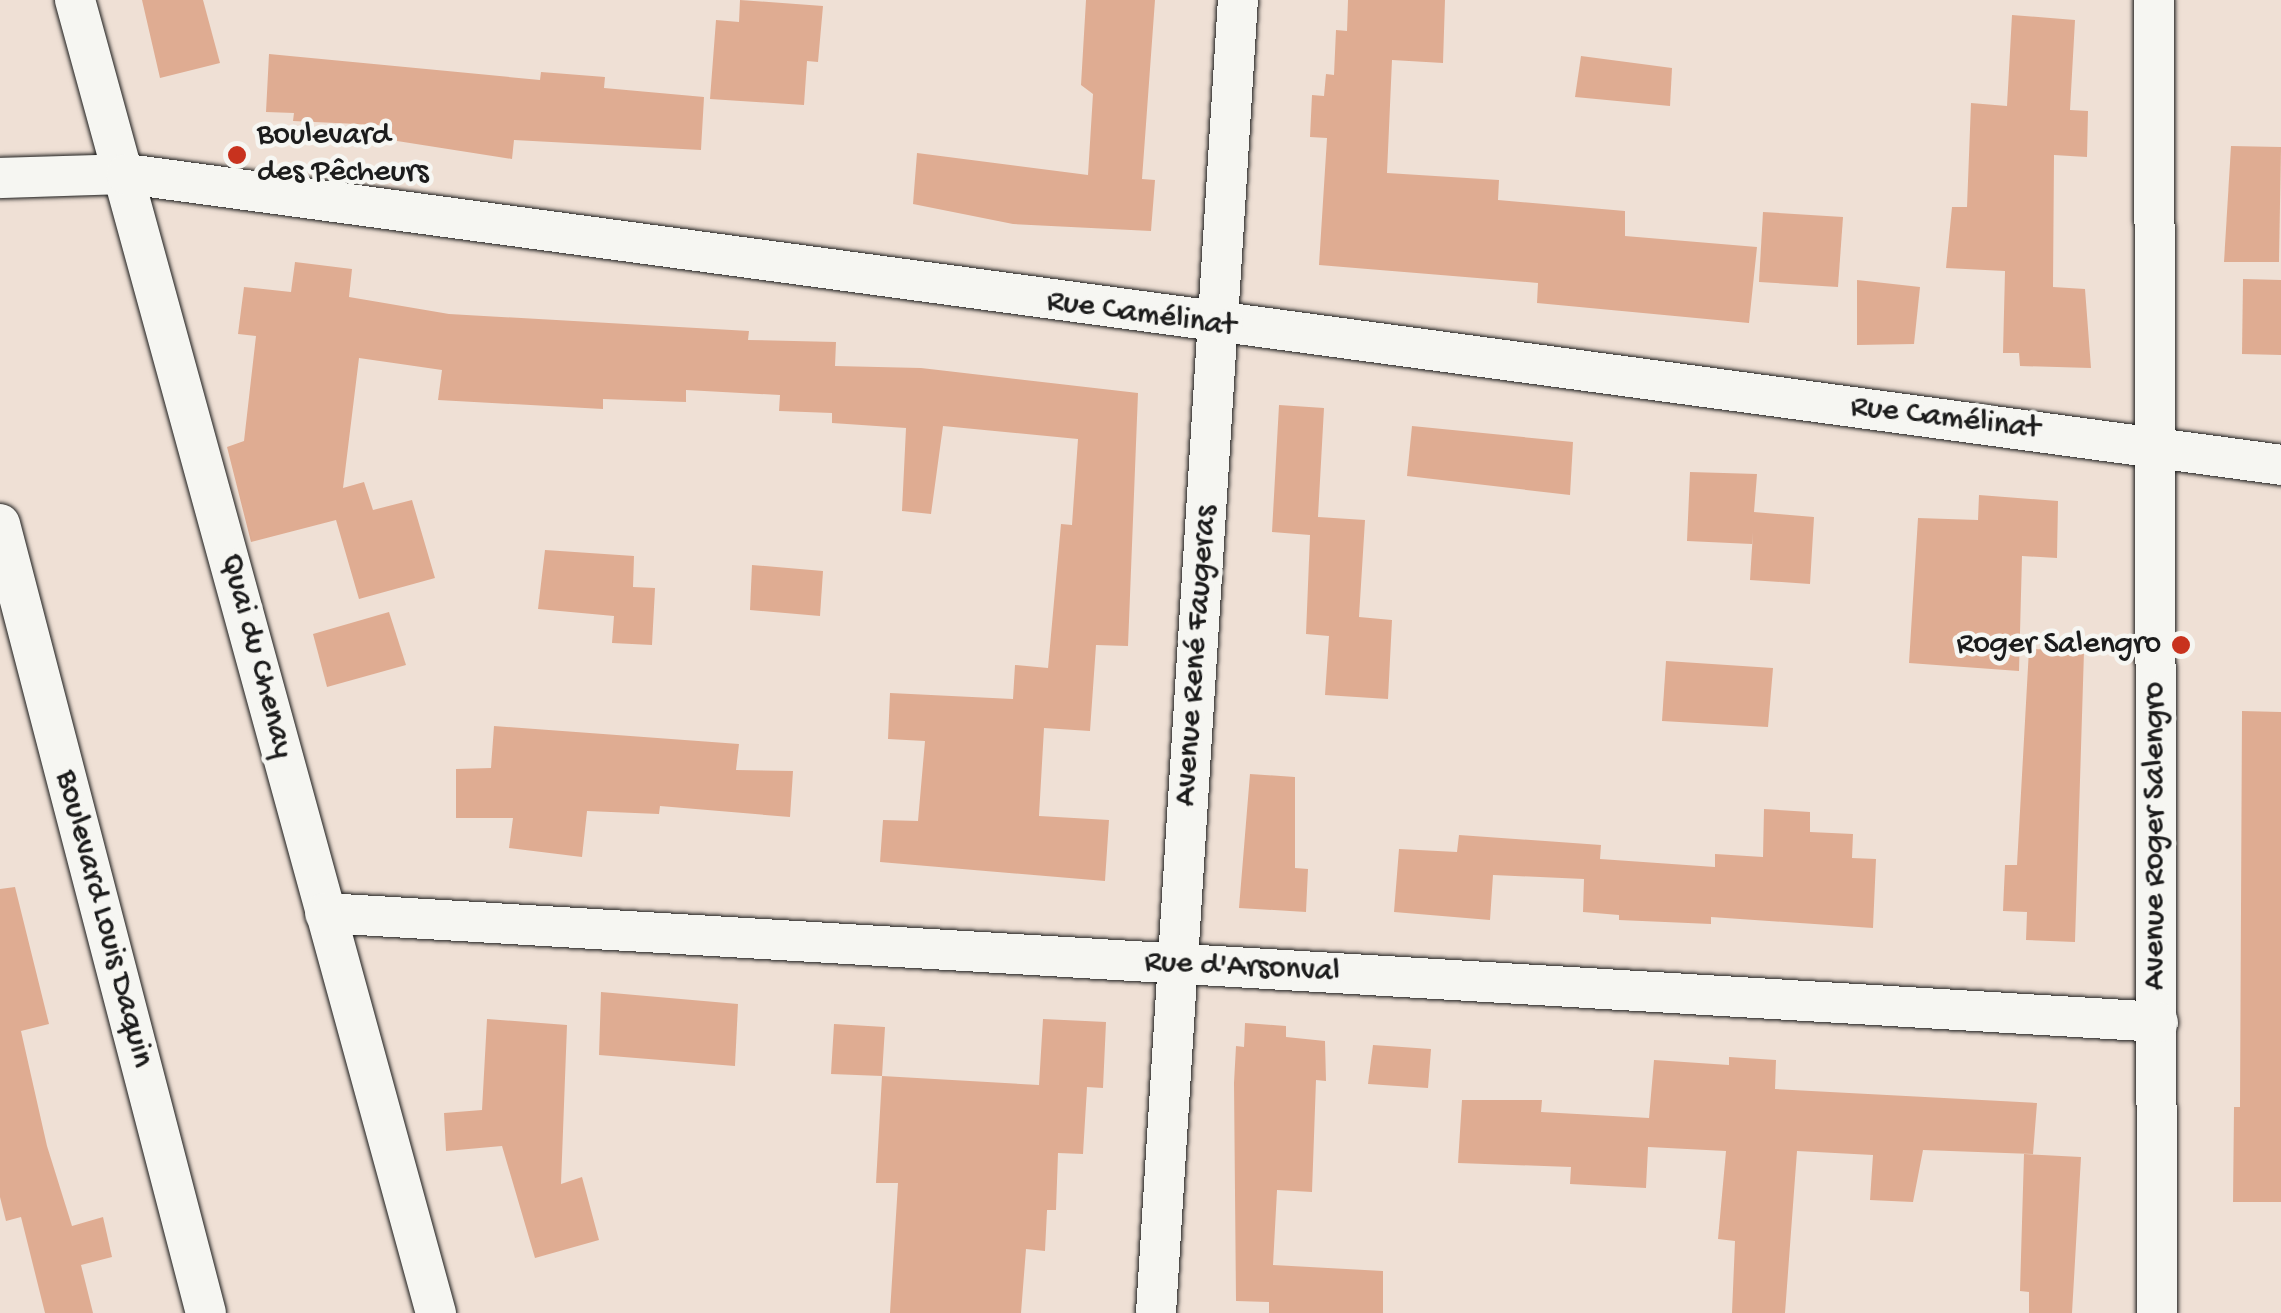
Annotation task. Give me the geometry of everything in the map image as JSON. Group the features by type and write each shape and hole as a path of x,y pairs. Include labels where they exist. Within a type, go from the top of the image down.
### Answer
{"street":[{"name":"Quai du Chenay","path":"74,0 127,174 436,1313"},
{"name":"Avenue René Faugeras","path":"1156,1313 1238,0"},
{"name":"Avenue Roger Salengro","path":"2154,0 2157,1313"},
{"name":"Rue Camélinat","path":"0,178 127,174 1219,326 2281,465"},
{"name":"Boulevard Louis Daquin","path":"0,524 12,624 206,1313"},
{"name":"Rue d'Arsonval","path":"325,913 2158,1022"}],"building":[{"path":"142,0 203,0 220,63 160,78"},
{"path":"740,0 823,6 818,62 807,61 804,105 710,99 716,20 739,22"},
{"path":"1086,0 1155,0 1142,179 1155,180 1151,231 1013,224 913,204 917,153 1088,175 1093,94 1081,85"},
{"path":"1348,0 1445,0 1443,63 1392,60 1387,173 1499,180 1498,200 1625,211 1625,236 1757,247 1749,323 1537,303 1538,283 1319,265 1327,138 1310,137 1312,95 1324,96 1326,74 1334,75 1336,30 1347,31"},
{"path":"2012,15 2075,20 2070,110 2088,111 2087,157 2054,155 2053,287 2085,289 2091,368 2020,366 2019,353 2003,353 2005,271 1946,268 1952,207 1967,207 1971,103 2007,106"},
{"path":"269,54 540,80 541,72 605,77 604,88 704,97 701,150 514,140 512,159 378,138 379,125 293,121 294,113 266,112"},
{"path":"1581,56 1672,68 1670,106 1575,97"},
{"path":"2231,146 2281,147 2279,262 2224,262"},
{"path":"1763,212 1843,217 1838,287 1759,282"},
{"path":"295,262 352,269 349,297 449,314 749,331 748,340 836,342 835,366 921,368 1138,393 1128,646 1096,645 1090,731 1044,728 1039,816 1109,820 1105,881 880,862 883,820 918,821 925,741 888,739 890,693 1013,699 1015,665 1048,668 1061,524 1072,525 1078,439 943,426 931,514 902,511 906,428 832,423 832,413 779,411 780,395 686,390 686,402 603,399 603,409 438,400 442,370 359,358 343,488 364,482 373,510 412,500 435,578 359,599 336,520 251,542 227,447 244,441 256,336 238,334 244,287 291,292"},
{"path":"2243,279 2281,280 2281,355 2242,354"},
{"path":"1857,280 1920,287 1914,344 1857,345"},
{"path":"1279,405 1324,408 1318,517 1365,520 1359,617 1392,620 1388,699 1325,695 1329,636 1306,634 1310,535 1272,532"},
{"path":"1412,426 1573,442 1570,495 1407,476"},
{"path":"1690,472 1757,474 1754,512 1814,517 1810,584 1750,580 1753,532 1752,544 1687,541"},
{"path":"1979,495 2058,501 2057,558 2022,556 2019,671 1909,663 1918,518 1978,520"},
{"path":"545,550 634,556 633,587 655,588 652,645 612,643 614,616 538,609"},
{"path":"752,565 823,571 820,616 750,610"},
{"path":"389,612 406,665 327,687 313,634"},
{"path":"2029,649 2084,651 2075,942 2026,940 2027,912 2003,911 2005,865 2017,865"},
{"path":"1666,661 1773,668 1768,727 1662,721"},
{"path":"2242,711 2281,712 2281,1202 2233,1202 2234,1107 2240,1107"},
{"path":"494,726 739,744 736,770 793,771 790,817 660,806 659,814 587,811 582,857 509,848 513,818 456,818 456,769 491,768"},
{"path":"1250,774 1295,777 1295,868 1308,869 1306,912 1239,908"},
{"path":"1764,809 1810,812 1810,832 1853,834 1852,858 1876,859 1873,928 1711,917 1711,924 1619,920 1619,915 1583,912 1584,879 1493,875 1490,920 1394,912 1399,849 1457,852 1459,835 1601,845 1600,859 1715,867 1715,854 1763,857"},
{"path":"15,887 49,1024 21,1031 47,1146 72,1226 103,1217 112,1257 81,1265 93,1313 45,1313 21,1217 6,1221 0,1197 0,889"},
{"path":"601,992 738,1004 735,1066 599,1055"},
{"path":"487,1019 567,1025 561,1184 582,1177 599,1240 535,1258 502,1146 446,1151 444,1113 482,1110"},
{"path":"1043,1019 1106,1022 1103,1088 1087,1087 1083,1154 1058,1153 1056,1210 1047,1210 1045,1251 1026,1249 1021,1313 890,1313 898,1183 876,1183 882,1076 1039,1085"},
{"path":"1245,1023 1286,1026 1286,1037 1325,1041 1326,1081 1316,1080 1312,1192 1277,1190 1273,1265 1383,1271 1383,1313 1269,1313 1269,1302 1236,1301 1234,1083 1236,1046 1244,1047"},
{"path":"834,1024 885,1027 882,1076 831,1074"},
{"path":"1373,1045 1431,1049 1428,1088 1368,1084"},
{"path":"1729,1057 1776,1060 1775,1089 2037,1103 2033,1154 1923,1150 1913,1202 1870,1200 1873,1155 1797,1151 1785,1313 1732,1313 1735,1241 1718,1239 1726,1151 1648,1147 1646,1188 1570,1184 1571,1167 1458,1163 1462,1100 1542,1100 1541,1112 1649,1118 1654,1060 1729,1065"},
{"path":"2024,1154 2081,1157 2072,1313 2029,1313 2029,1292 2020,1291"}],"place":[{"name":"Boulevard des Pêcheurs","path":"237,155"},
{"name":"Roger Salengro","path":"2181,645"}]}
